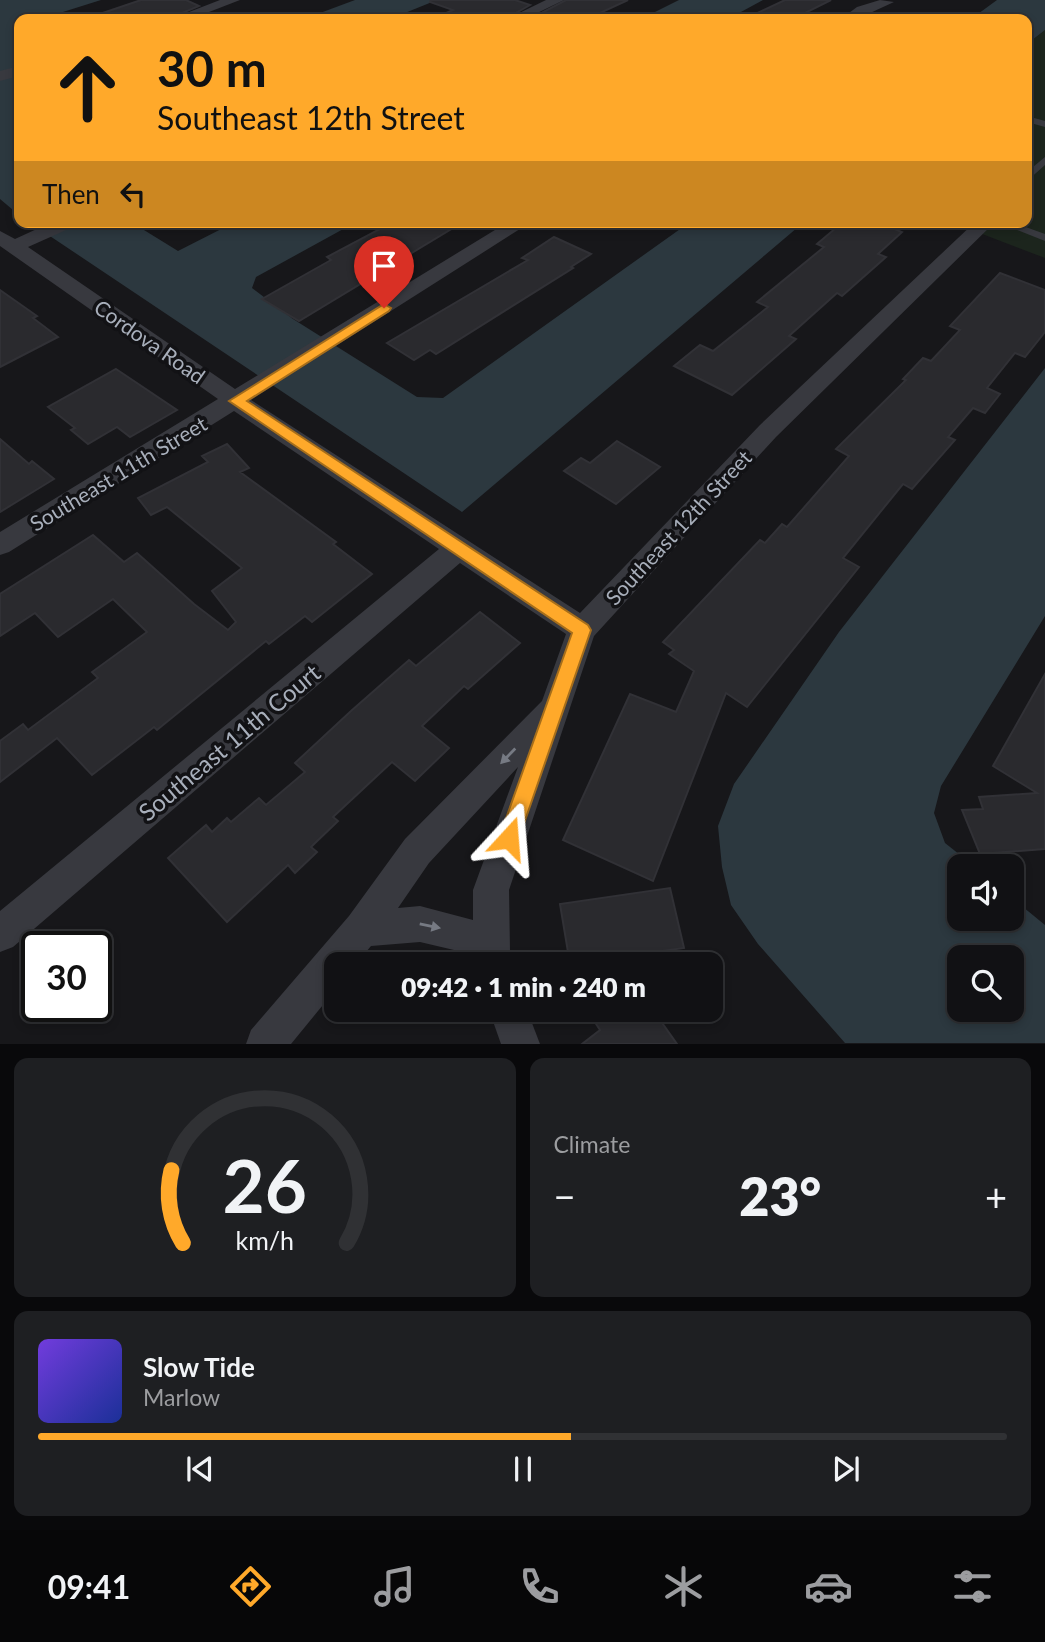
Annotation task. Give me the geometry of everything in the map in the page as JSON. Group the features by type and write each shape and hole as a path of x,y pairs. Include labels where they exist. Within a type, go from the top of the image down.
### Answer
{"street":[{"path":"192,14 233,0"},
{"path":"525,14 557,0"},
{"path":"856,14 887,2"},
{"path":"16,240 51,228"},
{"name":"Southeast 11th Street","path":"0,545 512,228"},
{"name":"Southeast 12th Street","path":"265,1044 362,929 417,851 555,706 582,630 768,430 980,228"},
{"name":"Cordova Road","path":"16,240 236,401 582,630"},
{"name":"Southeast 11th Court","path":"0,934 458,549"},
{"path":"494,952 491,890 555,706"},
{"path":"362,929 420,923 460,933 486,952"},
{"path":"513,1022 521,1044"}],"lane":[{"path":"1032,172 1045,160"},
{"path":"1018,228 1045,238"}],"shaded area":[{"path":"0,0 101,0 57,14 14,14 14,211 0,199"},
{"path":"355,0 437,0 402,14 317,14"},
{"path":"679,0 763,0 737,14 651,14"},
{"path":"997,0 1045,0 1045,30 1032,40 1032,14 978,14"},
{"path":"1045,30 1045,258 967,228 1032,228 1032,40"},
{"path":"38,228 141,228 178,251 223,228 345,228 256,277 252,288 293,319 417,397 443,398 682,228 797,228 462,512"},
{"path":"1045,368 1045,616 941,786 934,813 945,843 959,854 947,854 947,931 1024,931 1024,908 1045,925 1045,1043 845,1043 758,944 731,905 722,867 718,826 734,784 839,632"}],"building":[{"path":"141,0 186,0 199,6 180,14 100,14"},
{"path":"515,0 530,5 514,14 444,14 453,10 430,2"},
{"path":"566,0 628,0 598,14 539,14"},
{"path":"785,0 831,0 803,14 756,14"},
{"path":"382,228 453,228 299,321 262,299 331,260 327,257"},
{"path":"836,228 892,228 902,232 878,254 886,257 842,296 837,293 789,336 796,339 732,395 674,366 700,345 713,351 768,307 757,302 824,247 817,244"},
{"path":"554,237 591,254 436,354 430,350 414,360 387,343 528,260 522,258"},
{"path":"1000,273 1045,290 1045,332 1025,357 1015,353 987,388 1000,394 985,413 973,408 948,437 955,440 912,489 903,484 843,558 859,567 747,707 726,693 653,881 563,840 630,694 676,712 694,671 669,654 674,650 663,642 760,540 765,543 782,524 787,527 849,456 836,449 906,380 903,379 923,358 931,361 960,330 950,326"},
{"path":"0,290 37,316 33,318 58,337 0,367"},
{"path":"116,369 177,410 130,437 117,427 88,444 71,430 75,428 48,407"},
{"path":"0,439 29,464 32,461 54,479 0,512"},
{"path":"617,441 660,467 616,504 564,471 581,458 590,463"},
{"path":"227,444 249,468 240,472 336,542 333,544 372,574 312,622 305,616 269,644 266,641 157,730 154,727 92,775 57,738 0,782 0,741 23,724 28,730 98,678 92,672 147,632 113,599 58,637 35,613 0,636 0,594 93,535 124,562 137,553 194,604 228,630 236,622 212,591 242,568 167,507 151,515 138,498 208,462 202,456"},
{"path":"480,612 520,643 468,689 464,686 422,726 449,748 415,781 392,762 333,817 338,821 311,847 317,852 295,873 288,865 227,922 168,858 206,825 212,832 227,818 231,822 259,798 266,805 305,772 295,763 351,711 409,660 416,666"},
{"path":"1045,674 1045,849 980,854 962,810 983,809 979,797 1037,793 993,766"},
{"path":"670,888 684,948 656,952 568,952 560,904"},
{"path":"595,1022 661,1022 677,1044 582,1044 600,1030"}],"route":[{"path":"384,308 236,401 582,630 509,838"}]}
